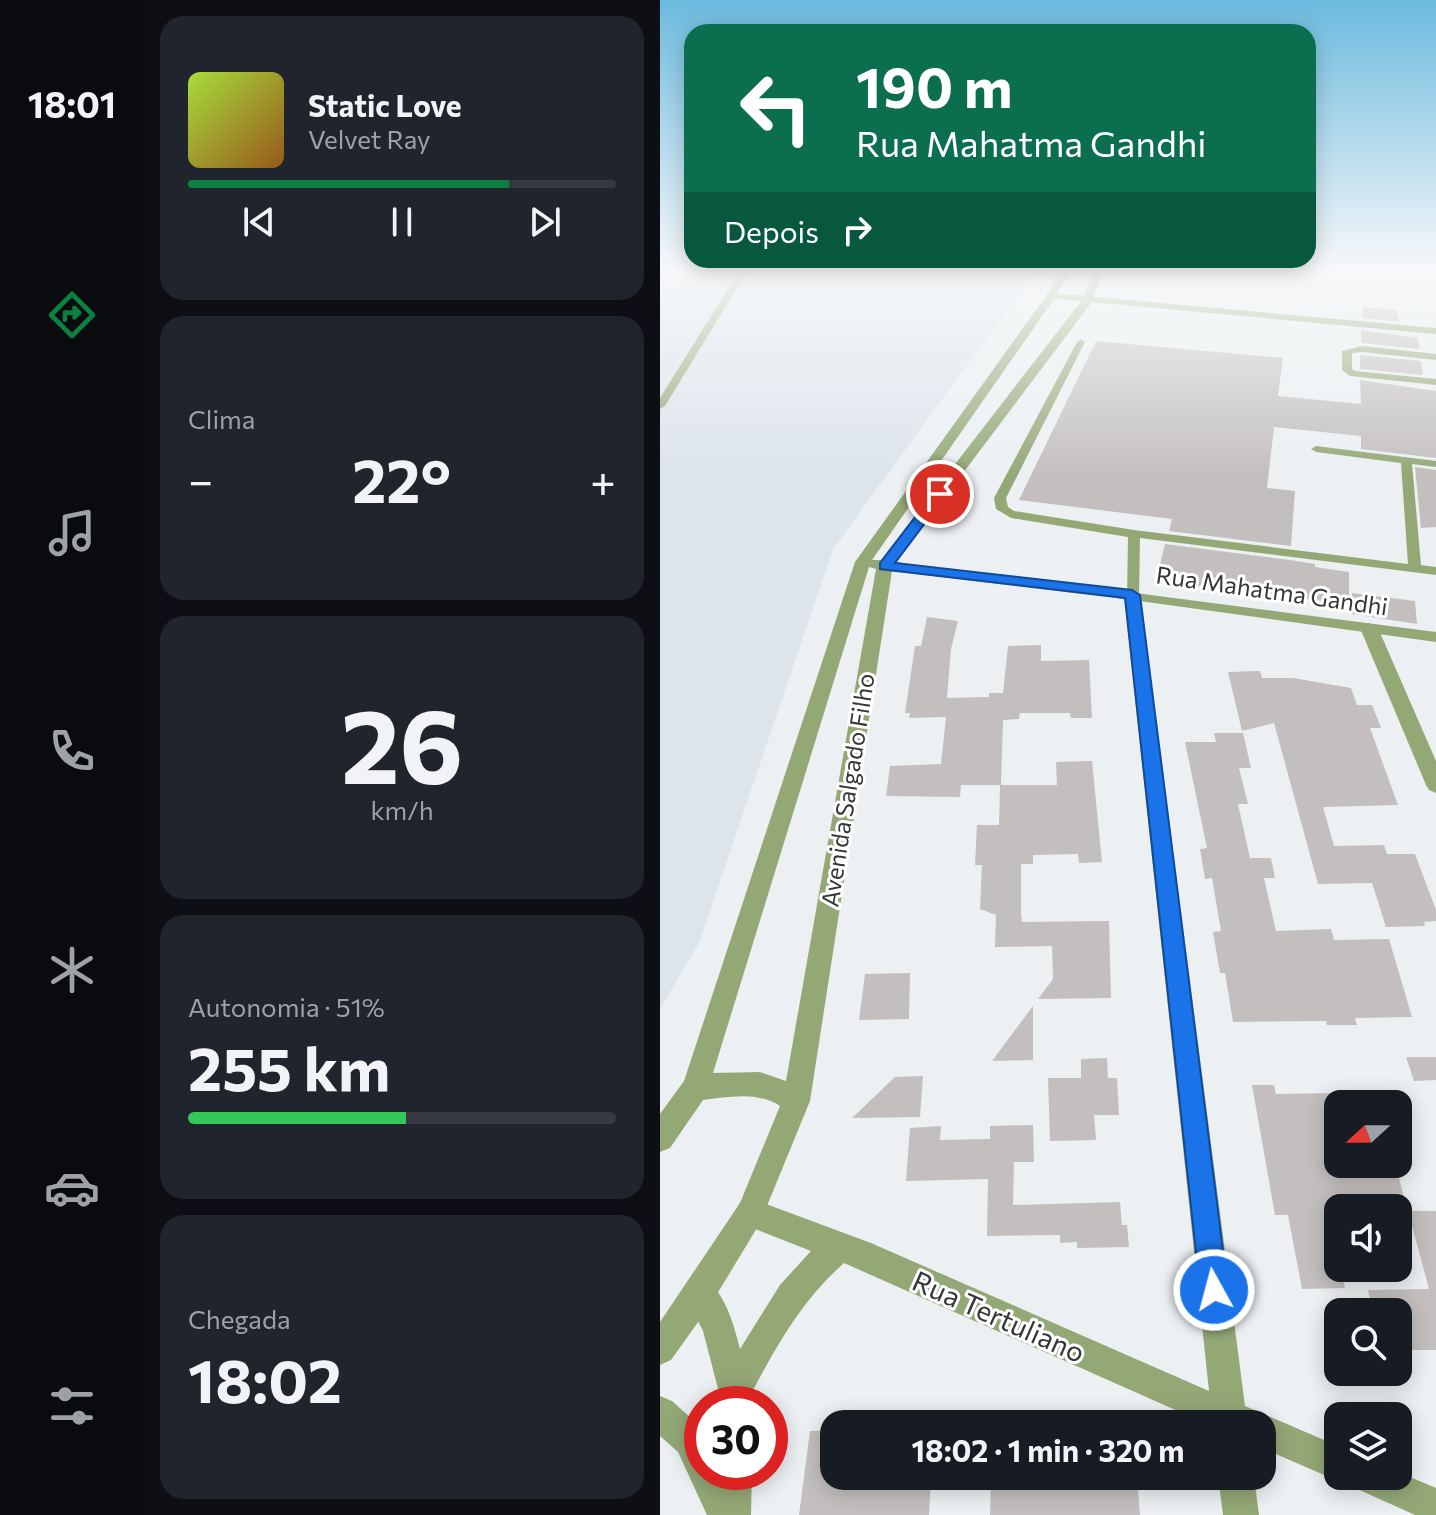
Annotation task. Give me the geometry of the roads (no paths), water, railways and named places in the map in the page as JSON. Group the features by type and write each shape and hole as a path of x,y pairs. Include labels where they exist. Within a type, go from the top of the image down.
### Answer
{"street":[{"path":"874,564 1025,336"},
{"name":"Avenida Salgado Filho","path":"660,1138 695,1088 874,564 1059,336"},
{"name":"Avenida Salgado Filho","path":"660,1349 700,1293 750,1213 796,1101 874,564"},
{"name":"Rua Mahatma Gandhi","path":"874,564 1132,595 1436,637"},
{"path":"1132,595 1234,1410"},
{"path":"1369,628 1436,785"},
{"path":"695,1088 752,1082 780,1089 796,1101"},
{"name":"Rua Tertuliano","path":"750,1213 839,1247 1208,1410"},
{"path":"741,1386 775,1318 797,1285 839,1247"},
{"path":"700,1293 718,1327 732,1386"},
{"path":"660,1413 684,1435"},
{"path":"1276,1437 1324,1458"},
{"path":"713,1490 725,1515"},
{"path":"733,1515 734,1490"},
{"path":"1238,1490 1241,1515"},
{"path":"1399,1490 1436,1506"}],"lane":[{"path":"660,406 703,336"},
{"path":"1081,342 1000,498 1002,509 1011,514 1134,534 1436,571"},
{"path":"1436,357 1362,349 1347,351 1347,370 1353,374 1436,382"},
{"path":"1316,449 1436,464"},
{"path":"1406,460 1415,569"},
{"path":"1132,595 1134,534"}]}
